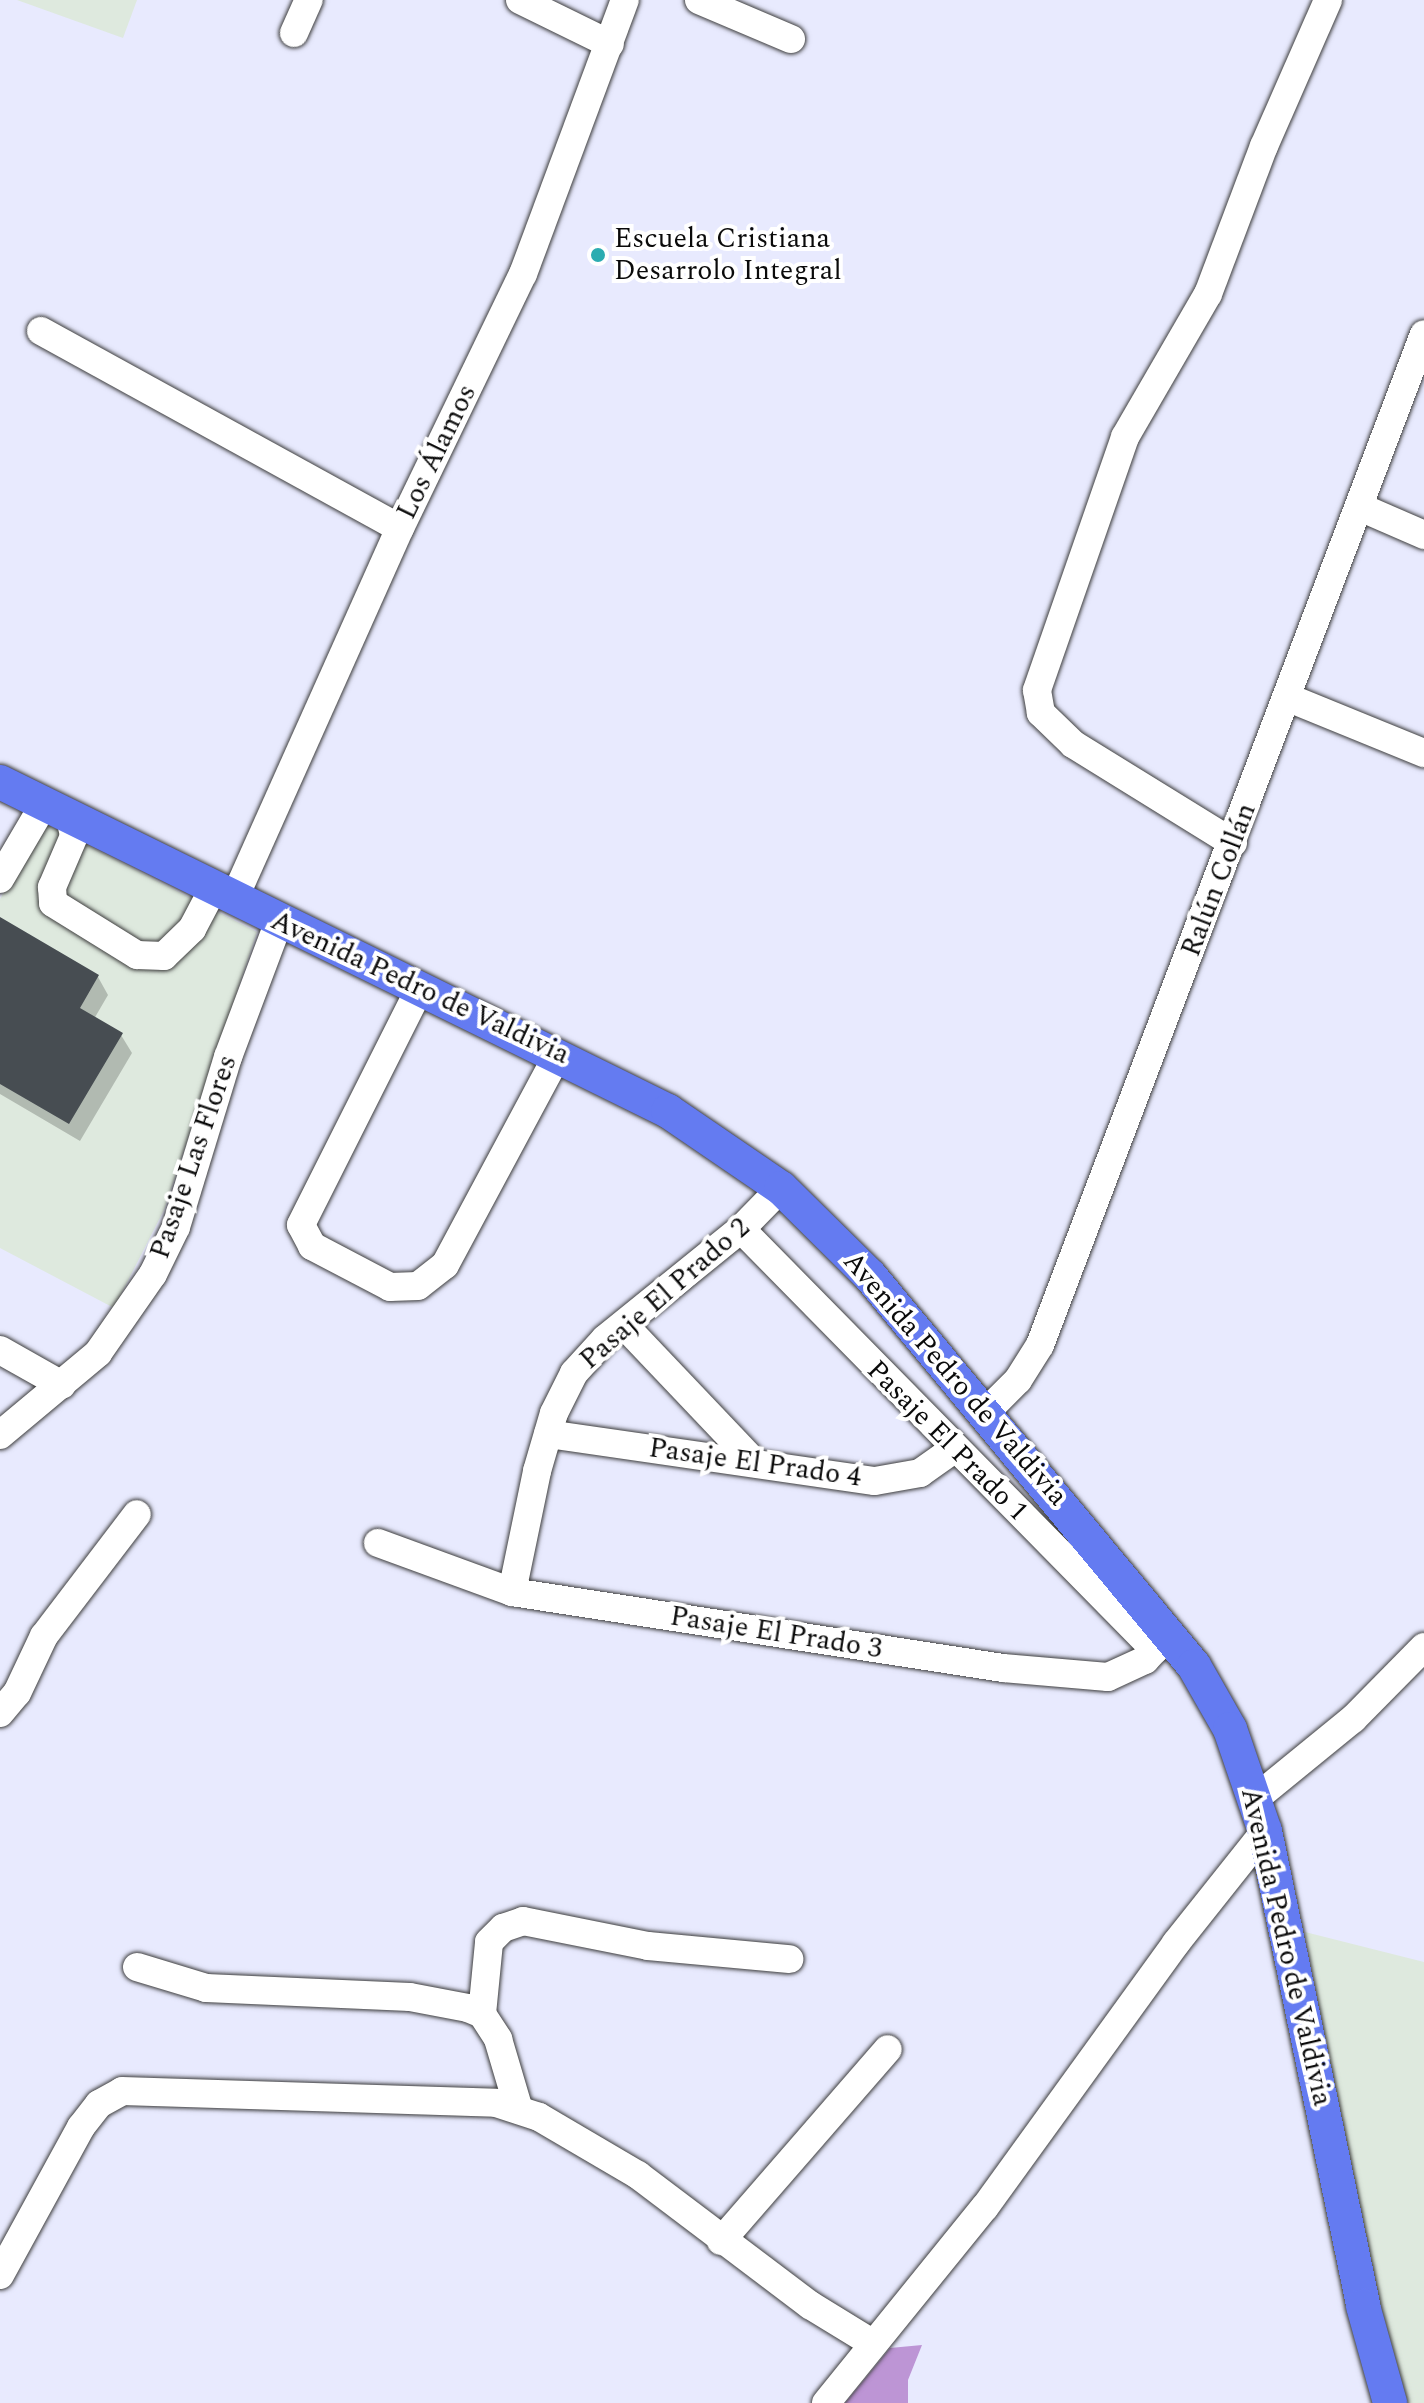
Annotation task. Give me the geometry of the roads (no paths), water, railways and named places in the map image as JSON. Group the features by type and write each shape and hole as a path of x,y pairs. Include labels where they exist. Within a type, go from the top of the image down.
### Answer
{"main road":[{"name":"Avenida Pedro de Valdivia","path":"0,782 279,921 558,1054 668,1111 781,1188 870,1276 986,1412 1162,1642 1213,1693 1256,1798 1265,1831 1363,2306 1390,2403"}],"street":[{"path":"294,33 309,0"},
{"path":"520,0 610,44"},
{"name":"Los Álamos","path":"57,811 74,836 52,887 53,903 137,955 164,956 224,894 523,274 625,0"},
{"path":"699,0 791,39"},
{"path":"1233,843 1073,744 1041,713 1037,690 1125,437 1208,294 1264,146 1328,0"},
{"path":"41,331 400,528"},
{"name":"Ralún Collán","path":"986,1412 1018,1380 1040,1345 1362,508 1424,334"},
{"path":"1362,508 1424,535"},
{"path":"1289,698 1424,753"},
{"path":"0,879 57,811"},
{"name":"Pasaje Las Flores","path":"0,1435 98,1353 127,1315 176,1227 228,1057 279,921"},
{"path":"420,988 304,1211 302,1232 312,1246 390,1287 408,1289 425,1281 450,1257 558,1054"},
{"name":"Pasaje El Prado 2","path":"512,1592 548,1434 574,1373 624,1325 741,1229 781,1188"},
{"name":"Pasaje El Prado 1","path":"741,1229 954,1449 1162,1642"},
{"path":"624,1325 755,1463"},
{"path":"0,1350 62,1385"},
{"name":"Pasaje El Prado 4","path":"548,1434 890,1480 920,1473 954,1449"},
{"path":"0,1713 17,1693 44,1636 137,1514"},
{"name":"Pasaje El Prado 3","path":"378,1543 512,1592 1095,1678 1121,1673 1162,1642"},
{"path":"1256,1798 1353,1719 1424,1647"},
{"path":"826,2403 985,2207 1176,1943 1265,1831"},
{"path":"519,2110 498,2039 482,2014 489,1942 503,1928 523,1921 648,1946 789,1959"},
{"path":"137,1967 206,1988 410,1997 482,2014"},
{"path":"721,2241 888,2049"},
{"path":"0,2275 81,2127 99,2104 122,2091 496,2103 539,2117 638,2175 721,2241 872,2343"}],"place":[{"name":"Escuela Cristiana Desarrolo Integral","path":"598,255"}]}
